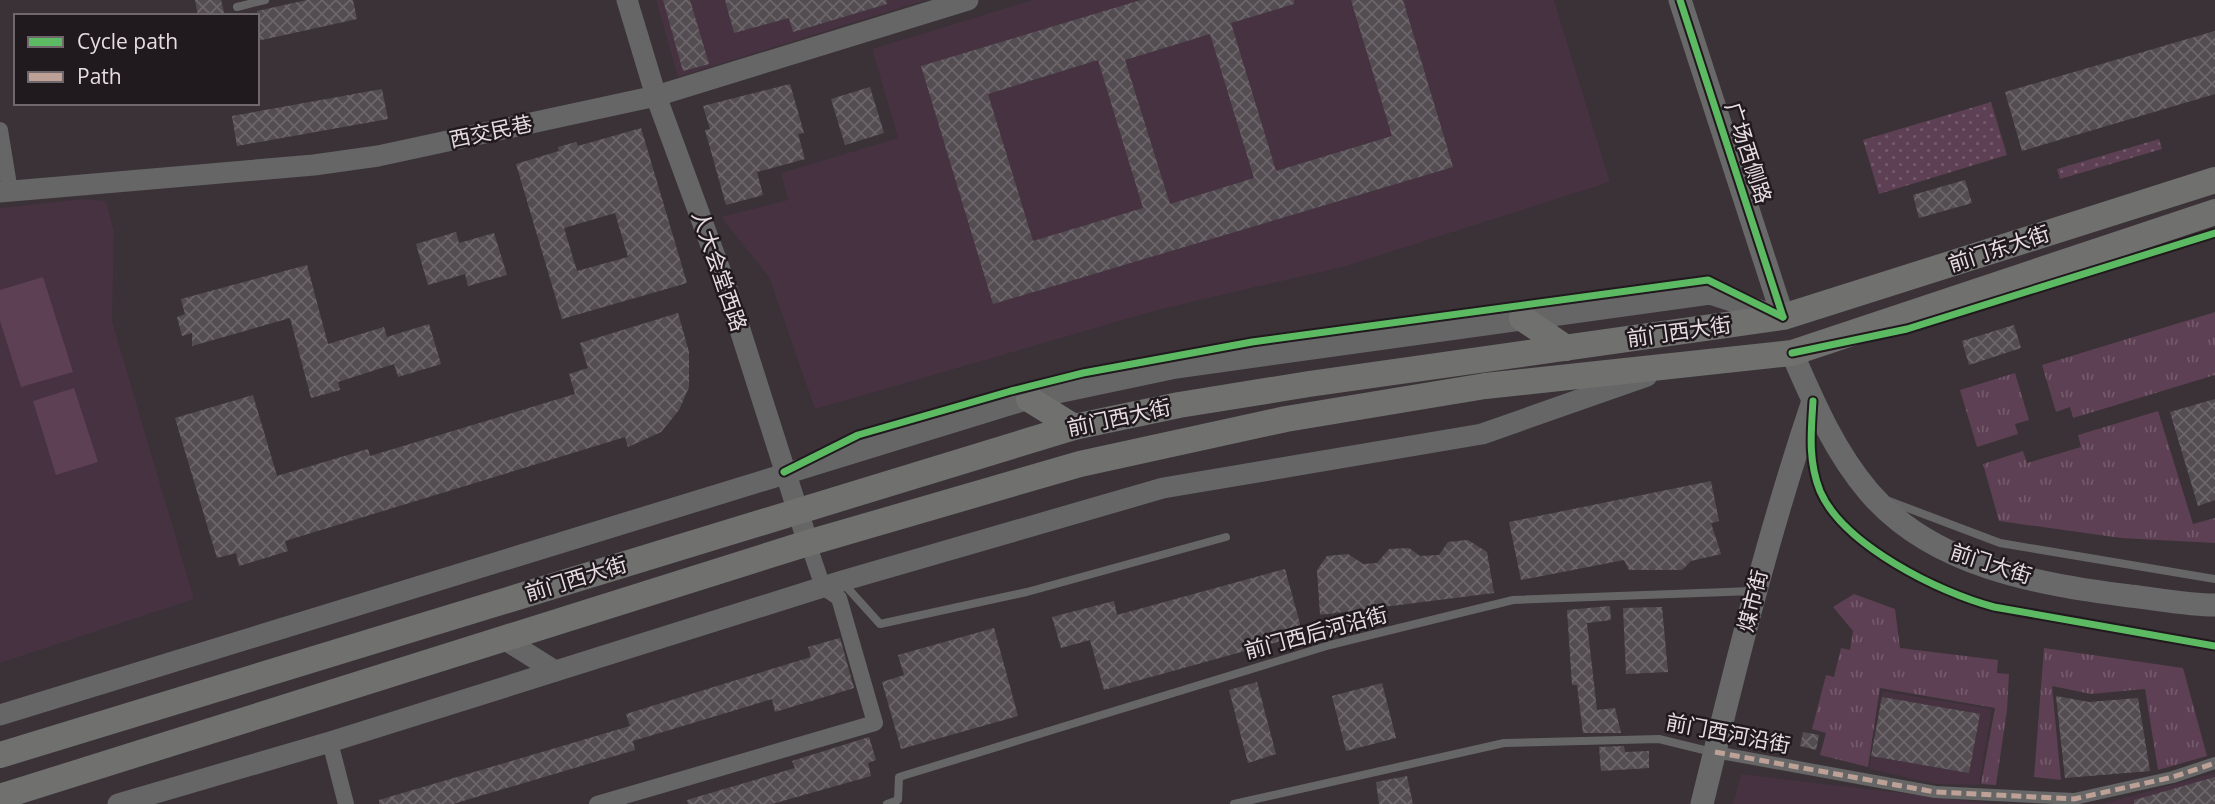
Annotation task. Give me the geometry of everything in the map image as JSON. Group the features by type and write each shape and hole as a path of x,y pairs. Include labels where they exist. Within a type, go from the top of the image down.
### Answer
{"main road":[{"name":"广场西侧路","path":"1680,0 1783,317"},
{"name":"前门东大街","path":"1783,317 2215,180"},
{"name":"前门东大街","path":"1793,352 2215,212"},
{"name":"前门西大街","path":"0,755 1074,427 1179,405 1783,317"},
{"path":"1783,317 1793,352"},
{"path":"1522,318 1566,348"},
{"name":"前门西大街","path":"0,797 808,543 1080,464 1247,428 1485,386 1793,352"},
{"name":"前门大街","path":"1793,352 1813,401 1839,451 1870,493 1905,525 1945,551 1989,567 2071,588 2208,605"},
{"path":"1029,399 1074,427"},
{"name":"煤市街","path":"1702,804 1780,500 1813,401"}],"street":[{"name":"人大会堂西路","path":"627,0 656,96 727,289 808,543"},
{"name":"西交民巷","path":"5,191 345,161 656,96 968,0"},
{"path":"0,130 5,191"},
{"name":"前门西大街","path":"0,715 784,472 1029,399 1176,369 1710,293 1783,317"},
{"name":"前门西大街","path":"118,804 330,742 832,584 1163,488 1482,435 1681,363"},
{"path":"597,804 875,723 839,598 808,543"},
{"path":"504,639 555,671"},
{"path":"330,742 346,804"},
{"name":"前门西河沿街","path":"1715,752 1935,792 2074,799 2173,777 2215,763"}],"lane":[{"path":"237,7 265,0"},
{"path":"1870,493 2000,544 2215,579"},
{"path":"832,584 880,624 1027,592 1226,537"},
{"name":"前门西后河沿街","path":"887,804 898,800 899,777 1330,645 1513,600 1755,591"},
{"name":"前门西河沿街","path":"1234,804 1504,743 1658,739 1715,752"}],"shaded area":[{"path":"656,0 926,0 678,77"},
{"path":"1033,0 1554,0 1610,182 1346,266 1158,310 815,409 769,277 721,217 788,200 781,173 898,138 872,49"},
{"path":"83,199 106,201 114,232 112,321 194,599 0,663 0,208"},
{"path":"1882,691 1992,709 1979,785 1936,784 1869,769"},
{"path":"2215,773 2215,804 2102,804"},
{"path":"1741,774 1994,804 1733,804"}],"green space":[{"path":"1991,102 2007,155 1879,194 1863,140"},
{"path":"2159,139 2162,149 2060,179 2057,169"},
{"path":"43,277 73,372 21,387 0,321 0,290"},
{"path":"2215,312 2215,375 2073,418 2070,407 2056,412 2042,365"},
{"path":"2015,373 2029,420 2015,424 2018,434 1977,447 1960,390"},
{"path":"74,388 98,462 56,475 33,401"},
{"path":"2158,411 2193,524 2215,518 2215,543 2121,538 1999,521 1983,464 2023,451 2027,463 2081,447 2078,435"},
{"path":"1854,594 1895,609 1900,648 1998,660 1997,673 2009,674 2007,710 1996,785 1981,784 1995,708 1880,688 1868,767 1820,755 1826,733 1812,729 1826,675 1834,677 1841,648 1850,650 1853,631 1833,607"},
{"path":"2044,648 2183,668 2207,756 2158,770 2145,689 2091,694 2052,686 2061,780 2034,777"}],"building":[{"path":"195,0 221,0 224,14 198,14"},
{"path":"307,0 353,0 357,19 259,41 257,11"},
{"path":"663,0 690,0 709,64 683,71"},
{"path":"725,0 886,0 887,4 793,32 789,18 734,33"},
{"path":"1141,0 1294,0 1294,4 1231,23 1276,171 1392,136 1351,0 1403,0 1453,167 993,304 921,66","holes":["1210,34 1254,178 1170,204 1125,60","1098,60 1143,208 1033,241 988,94"]},
{"path":"2215,31 2215,94 2022,151 2005,92"},
{"path":"790,84 804,133 798,134 805,159 757,172 763,195 726,205 705,130 710,129 703,106"},
{"path":"870,87 884,133 845,145 831,99"},
{"path":"382,89 388,119 237,146 232,116"},
{"path":"641,128 687,283 562,319 516,164 559,151 558,147 576,142 578,146","holes":["615,213 628,257 577,271 564,228"]},
{"path":"1965,180 1972,203 1919,218 1913,195"},
{"path":"456,232 459,243 494,233 507,275 468,286 465,274 428,285 416,244"},
{"path":"307,265 328,344 384,327 387,337 429,324 441,364 398,377 394,364 338,382 340,390 311,398 290,318 192,346 192,333 182,336 177,317 185,314 181,299"},
{"path":"678,313 689,352 689,387 679,410 661,432 628,447 625,437 285,541 288,551 239,566 236,553 217,558 175,418 253,395 277,476 368,449 370,456 575,394 569,374 588,368 580,343"},
{"path":"2014,325 2021,348 1969,365 1962,341"},
{"path":"2215,399 2215,500 2198,506 2170,412"},
{"path":"1711,481 1719,521 1711,523 1721,554 1691,561 1682,570 1629,570 1624,560 1521,580 1509,522"},
{"path":"1468,540 1487,552 1494,593 1320,615 1317,570 1327,556 1348,554 1363,564 1377,563 1389,549 1409,548 1420,556 1439,555 1448,542"},
{"path":"1285,569 1303,635 1104,690 1090,640 1061,648 1052,617 1114,601 1117,615"},
{"path":"1610,606 1611,620 1587,623 1597,710 1615,708 1621,733 1583,733 1577,685 1572,685 1567,610"},
{"path":"1662,607 1668,672 1626,674 1623,608"},
{"path":"994,628 1018,716 901,749 882,682 904,675 898,655"},
{"path":"840,638 854,688 775,712 772,699 633,741 635,750 453,804 379,804 379,800 630,726 626,714 811,657 808,647"},
{"path":"1257,682 1276,754 1248,763 1229,690"},
{"path":"1382,683 1396,738 1346,751 1332,696"},
{"path":"2056,696 2089,702 2138,698 2150,771 2065,778"},
{"path":"1882,697 1980,714 1969,773 1871,756"},
{"path":"1803,732 1819,735 1816,750 1800,746"},
{"path":"869,737 876,760 868,763 871,776 772,804 688,804 687,800 795,768 792,761"},
{"path":"1624,746 1625,752 1649,751 1649,768 1601,771 1599,747"},
{"path":"1407,776 1413,804 1379,804 1376,782"},
{"path":"2215,777 2215,804 2134,804 2134,800"}],"marked path":[{"path":"1715,752 1935,792 2074,799 2173,777 2215,763"}],"cycle path":[{"path":"1680,0 1783,317"},
{"path":"1792,353 1907,329 2215,233"},
{"path":"784,472 858,435 1011,391 1083,373 1252,342 1708,280 1783,317"},
{"path":"1813,401 1812,458 1820,491 1832,511 1849,530 1895,564 1947,591 1994,607 2215,646"}]}
